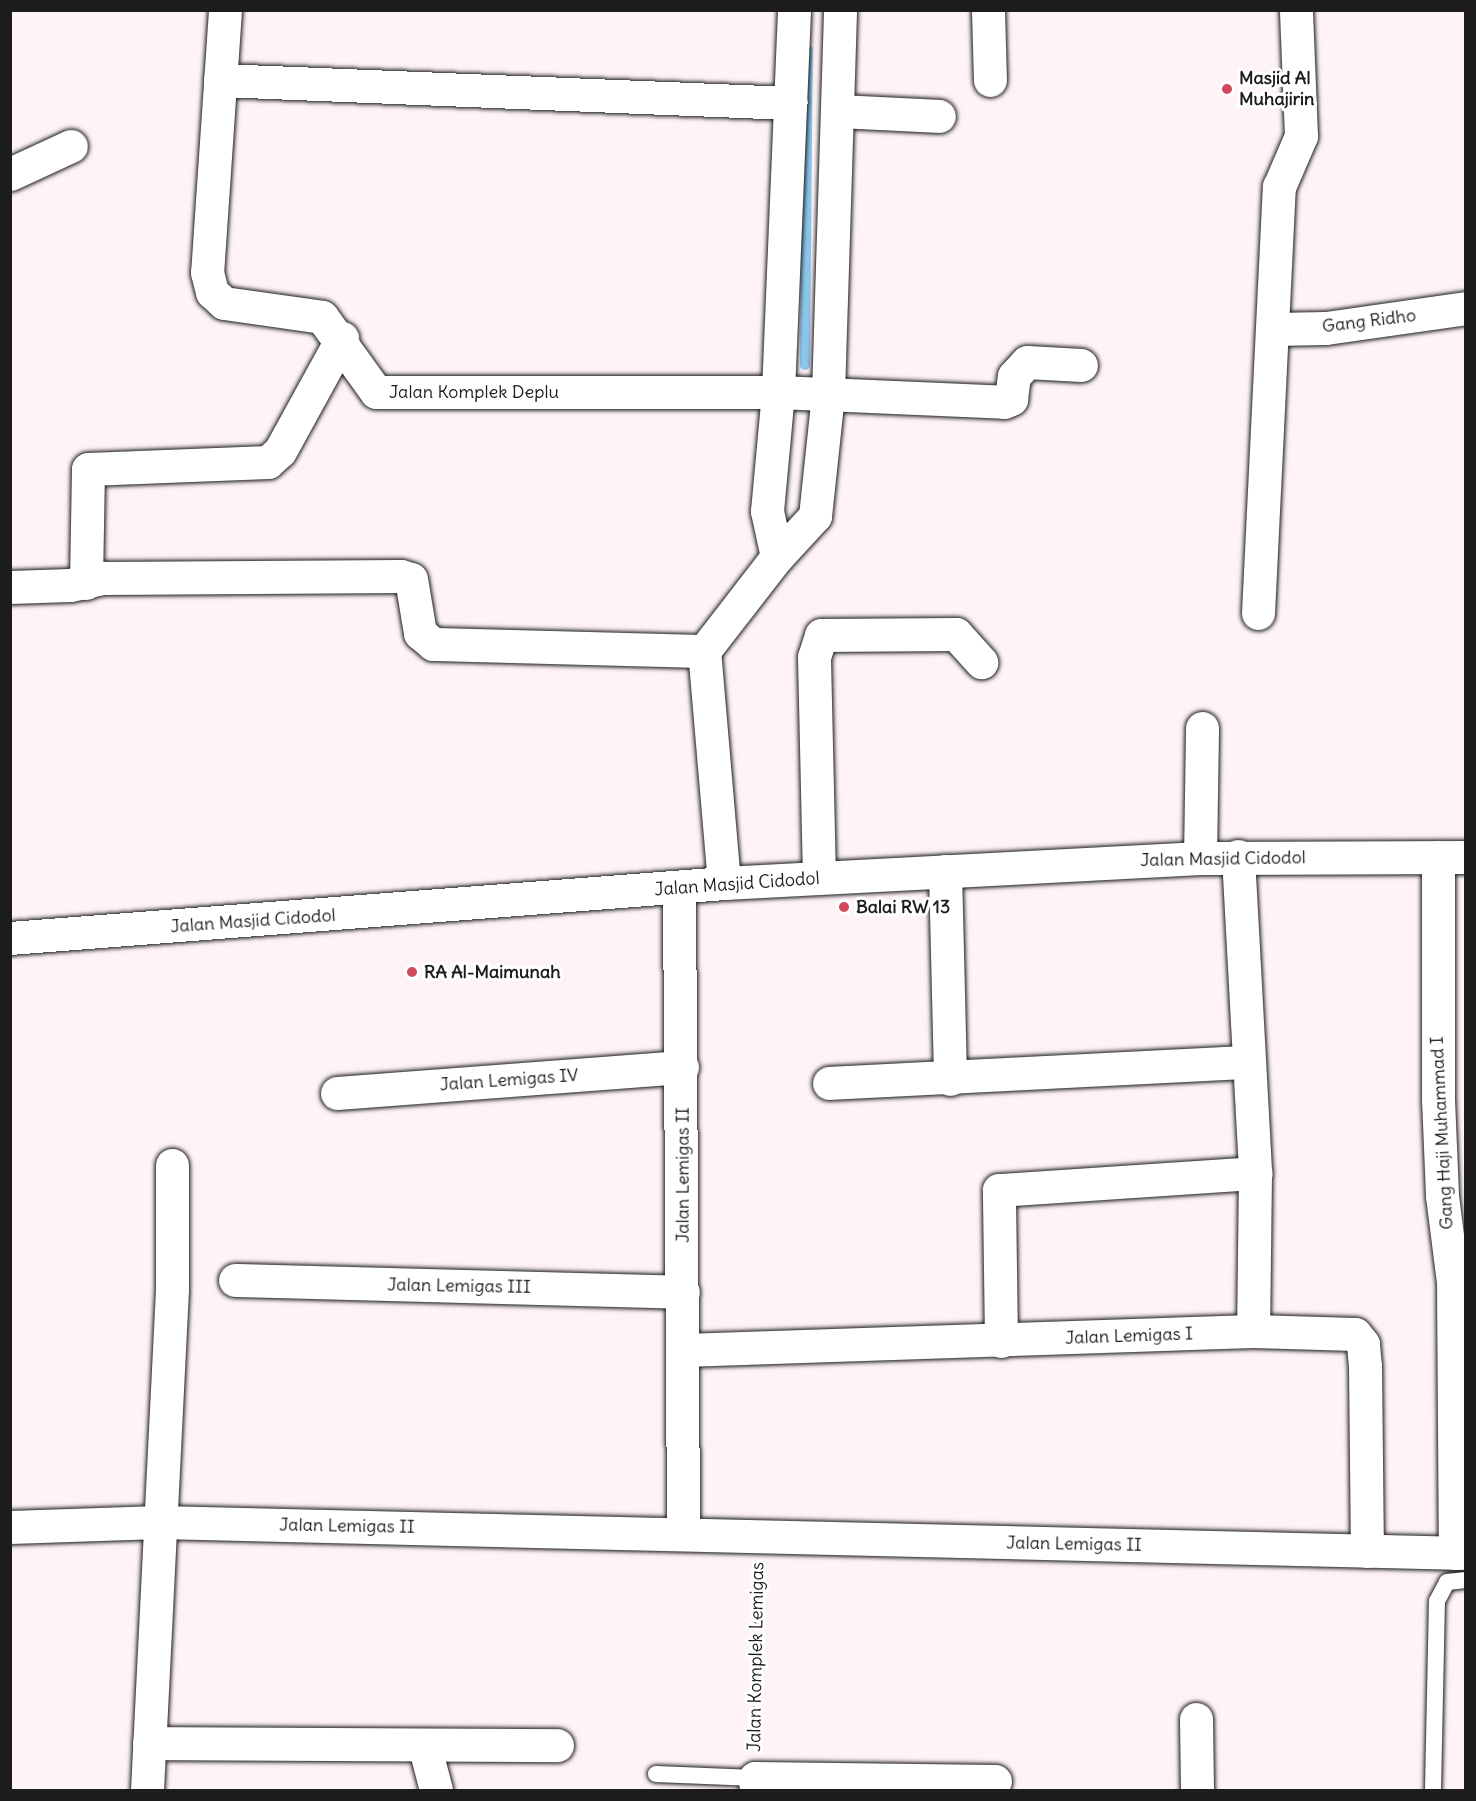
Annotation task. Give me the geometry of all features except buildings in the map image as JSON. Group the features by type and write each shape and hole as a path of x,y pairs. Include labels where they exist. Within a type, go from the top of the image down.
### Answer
{"street":[{"name":"Jalan Komplek Deplu","path":"225,10 207,272 212,292 224,303 322,317 342,338 354,368 376,392 803,392 1004,402 1011,399 1014,376 1027,362 1081,365"},
{"path":"724,883 704,651 777,557 815,516 803,392 791,103 794,10"},
{"path":"777,557 767,511 803,392 840,111 840,10"},
{"path":"988,10 990,80"},
{"path":"1258,613 1279,187 1301,136 1296,10"},
{"path":"220,80 791,103"},
{"path":"840,111 939,116"},
{"path":"10,174 71,146"},
{"name":"Gang Ridho","path":"1273,330 1326,328 1466,308"},
{"path":"86,583 87,469 268,462 280,451 342,338"},
{"path":"10,587 86,583 104,578 407,577 420,633 434,644 704,651"},
{"path":"819,878 814,657 821,635 956,634 981,662"},
{"path":"1200,858 1202,728"},
{"path":"1238,856 1247,1062 1255,1173 1253,1331"},
{"name":"Jalan Masjid Cidodol","path":"10,939 724,883 1238,856 1452,857"},
{"name":"Gang Haji Muhammad I","path":"1452,857 1438,1099 1453,1293 1462,1562"},
{"path":"945,871 950,1078"},
{"name":"Jalan Lemigas II","path":"679,888 682,1066 683,1533"},
{"path":"829,1083 1247,1062"},
{"name":"Jalan Lemigas IV","path":"337,1093 682,1066"},
{"path":"147,1791 172,1165"},
{"path":"1001,1341 999,1190 1255,1173"},
{"name":"Jalan Lemigas III","path":"235,1281 683,1292"},
{"name":"Jalan Lemigas I","path":"683,1350 1253,1331 1343,1331 1363,1344 1367,1551"},
{"name":"Jalan Lemigas II","path":"10,1527 159,1522 683,1533 1367,1551 1462,1562"},
{"path":"1196,1719 1197,1791"},
{"path":"149,1743 425,1748 557,1745"},
{"path":"425,1748 436,1791"},
{"name":"Jalan Komplek Lemigas","path":"755,1784 994,1781"}],"lane":[{"path":"1433,1791 1437,1601 1447,1582 1462,1562"},
{"path":"656,1774 755,1784"}],"path":[{"name":"Jalan Komplek Lemigas","path":"755,1784 757,1536"}],"waterway":[{"path":"805,365 808,50"}],"place":[{"name":"Masjid Al Muhajirin","path":"1227,89"},
{"name":"Balai RW 13","path":"844,907"},
{"name":"RA Al-Maimunah","path":"412,972"}]}
